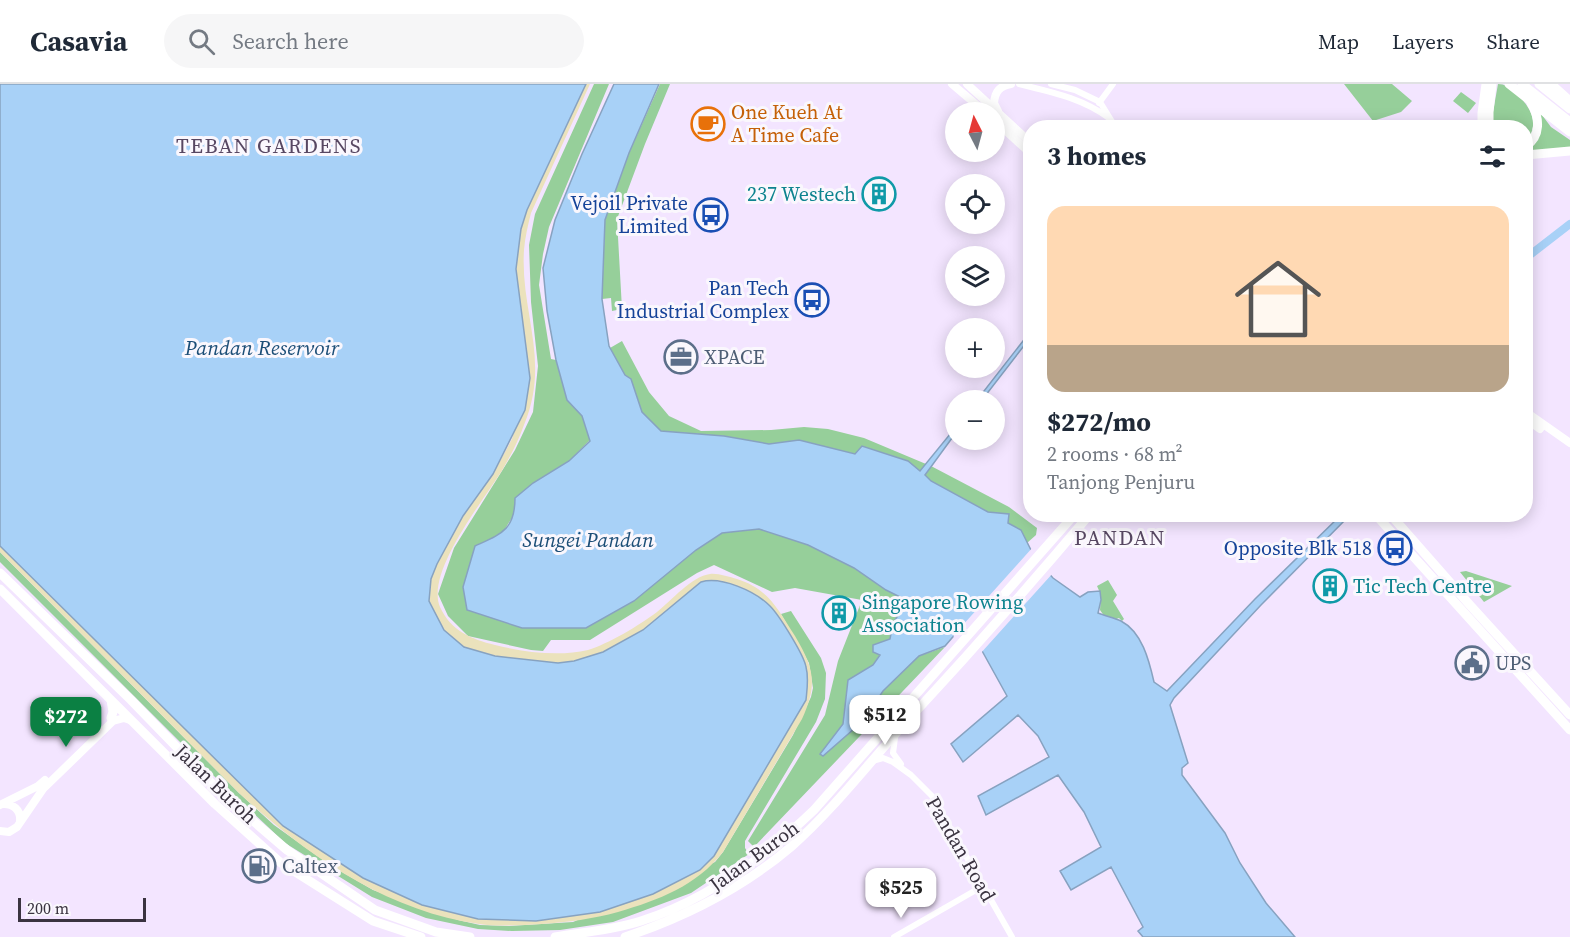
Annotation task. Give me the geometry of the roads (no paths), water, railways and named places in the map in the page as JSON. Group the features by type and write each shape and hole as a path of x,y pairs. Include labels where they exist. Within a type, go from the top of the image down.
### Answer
{"highway":[{"path":"1482,120 1486,84"},
{"path":"1489,120 1492,84"},
{"path":"1509,84 1570,132"},
{"path":"1522,84 1570,122"},
{"path":"1539,84 1570,109"},
{"path":"1551,84 1570,101"},
{"path":"1527,98 1538,122 1533,138"},
{"path":"1533,154 1570,151"},
{"name":"Jalan Buroh","path":"555,937 621,926 660,914 728,879 785,837 814,810 1068,522"},
{"name":"Jalan Buroh","path":"624,937 668,921 704,904 760,870 792,846 822,817 1084,522"},
{"path":"1383,522 1533,681 1570,715"},
{"path":"1397,522 1533,681 1570,730"},
{"name":"Jalan Buroh","path":"0,573 131,700 225,796 287,850 375,910 436,932 470,937"},
{"name":"Jalan Buroh","path":"0,589 215,804 281,863 373,921 421,937"},
{"path":"111,700 113,712 111,718"},
{"path":"660,914 668,921"},
{"path":"640,937 653,927"}],"main road":[{"path":"994,102 1000,88 1011,84"},
{"path":"961,85 980,102"},
{"path":"961,85 977,102"},
{"path":"1005,123 1023,137"},
{"path":"1005,126 1023,145"},
{"path":"1533,420 1570,450"},
{"path":"1533,422 1570,443"},
{"path":"0,805 38,786 131,700"},
{"path":"0,831 9,832 17,827 43,789 113,721 124,718 130,720"},
{"path":"0,805 11,804 16,807 20,817 17,827"}],"street":[{"path":"1019,84 1098,105"},
{"path":"1052,84 1075,90 1098,105 1110,120"},
{"path":"1098,105 1113,84"},
{"path":"899,729 893,753 902,767"},
{"name":"Pandan Road","path":"869,763 885,758 902,767 937,802 1012,937"},
{"path":"894,937 983,886"},
{"path":"621,926 624,937"}],"water":[{"name":"Pandan Reservoir","path":"0,84 586,84 527,210 521,229 516,269 530,378 525,410 493,474 463,516 437,564 431,579 429,601 444,630 464,647 495,656 558,663 574,661 603,652 643,630 701,582 728,583 764,600 791,635 804,661 808,684 806,700 714,856 700,870 653,894 600,912 536,921 478,919 422,905 363,878 283,826 0,546"},
{"name":"Sungei Pandan","path":"614,84 659,84 629,153 605,220 602,299 609,346 625,375 631,379 642,412 661,431 724,436 769,444 799,440 855,454 862,446 908,461 920,471 945,440 945,448 925,475 931,481 988,512 1009,514 1008,523 1021,530 1035,558 1053,578 1080,597 1088,592 1100,591 1101,600 1098,613 1121,621 1134,632 1147,656 1154,682 1167,691 1255,599 1334,522 1343,522 1261,605 1170,705 1188,763 1182,768 1182,775 1225,833 1240,863 1266,903 1295,937 1143,937 1138,931 1143,927 1111,867 1071,890 1060,871 1101,847 1084,812 1058,775 986,815 978,796 1049,757 1038,736 1018,715 963,762 951,744 1007,696 971,631 958,631 945,646 919,656 883,691 863,721 823,756 820,754 843,724 848,680 873,665 880,655 873,652 873,645 890,639 893,623 901,611 904,599 886,590 854,568 808,545 759,529 722,533 696,550 634,601 586,628 522,628 467,610 463,587 475,546 505,530 512,517 515,498 533,483 569,461 590,441 582,416 567,400 556,360 547,311 543,268 555,220"},
{"path":"1023,341 1023,347 1005,370 1005,364"},
{"path":"994,378 999,378 990,390 985,390"}],"waterway":[{"path":"1533,253 1570,224"}],"place":[{"name":"One Kueh At A Time Cafe","path":"708,124"},
{"name":"237 Westech","path":"879,194"},
{"name":"Vejoil Private Limited","path":"711,215"},
{"name":"Pan Tech Industrial Complex","path":"812,300"},
{"name":"XPACE","path":"681,357"},
{"name":"Opposite Blk 518","path":"1395,548"},
{"name":"Tic Tech Centre","path":"1330,586"},
{"name":"Singapore Rowing Association","path":"839,613"},
{"name":"UPS","path":"1472,663"},
{"name":"Caltex","path":"259,866"}],"district":[{"name":"TEBAN GARDENS","path":"269,145"},
{"name":"PANDAN","path":"1120,537"}]}
